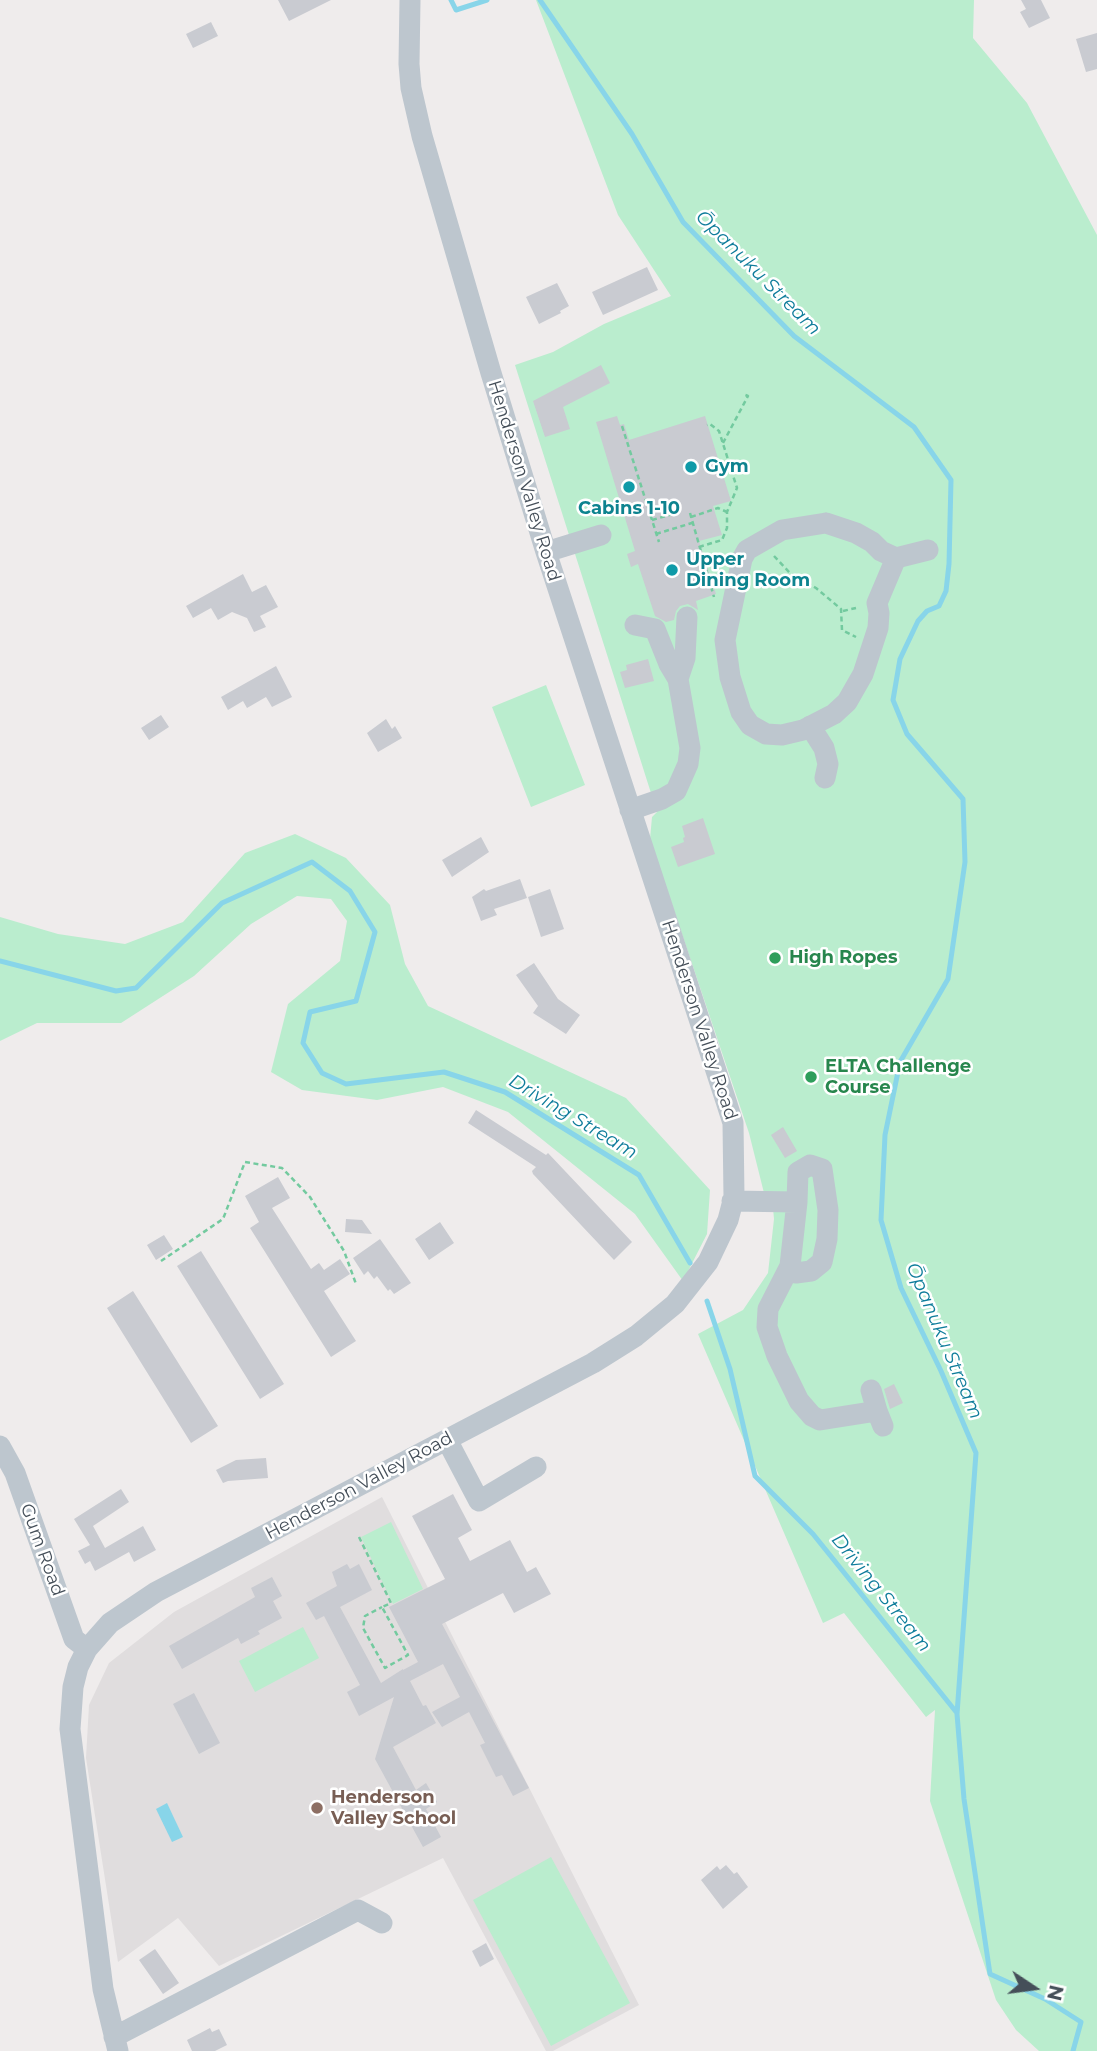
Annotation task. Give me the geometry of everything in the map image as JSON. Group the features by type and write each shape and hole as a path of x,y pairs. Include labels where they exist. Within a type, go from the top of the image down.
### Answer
{"street":[{"name":"Henderson Valley Road","path":"116,2044 103,1989 70,1729 73,1687 78,1667 87,1649 110,1623 156,1592 593,1363 655,1321 675,1304 708,1262 728,1220 733,1201 733,1123 546,552 422,136 411,88 410,0"},
{"path":"896,558 877,603 879,624 857,688 847,702 834,714 793,733 766,734 750,725 741,712 735,694 725,640 742,559 747,550 782,530 813,524 839,526 896,558 928,550"},
{"path":"546,552 601,536"},
{"path":"718,589 731,607"},
{"path":"678,679 684,667 679,640 687,617"},
{"path":"630,810 676,791 688,764 690,748 678,679 655,629 635,625"},
{"path":"679,640 725,640"},
{"path":"810,726 824,748 828,764 824,778"},
{"path":"790,1266 796,1273 811,1271 822,1262 827,1239 828,1210 822,1169 810,1165 798,1171 790,1266 768,1309 767,1327 777,1356 799,1401 812,1416 821,1419 880,1418 871,1390"},
{"path":"733,1201 797,1202"},
{"path":"447,1440 479,1502 536,1467"},
{"name":"Gum Road","path":"0,1447 15,1473 74,1639 87,1649"},
{"path":"116,2044 358,1910 382,1923"}],"path":[{"path":"723,443 748,396 743,394"},
{"path":"699,547 722,541 727,528 727,512 737,488 719,431 710,424 707,425"},
{"path":"622,426 659,542"},
{"path":"718,589 699,547 690,515 718,508 727,512"},
{"path":"652,520 676,513"},
{"path":"656,534 692,523"},
{"path":"772,553 790,573 816,588 843,611"},
{"path":"843,611 856,608"},
{"path":"843,611 842,630 855,637"},
{"path":"161,1261 223,1219 245,1162 282,1168 310,1197 344,1251 356,1284"},
{"path":"359,1536 391,1603 382,1607 365,1616 363,1628 385,1668 408,1654 382,1607"}],"shaded area":[{"name":"Henderson Valley School","path":"382,1497 639,2005 553,2051 546,2051 443,1858 219,1966 178,1918 118,1962 86,1758 89,1705 109,1663 174,1612"}],"green space":[{"path":"536,0 974,0 973,38 1027,103 1097,235 1097,2051 1039,2051 1016,2030 996,2000 930,1801 935,1710 926,1717 844,1613 823,1623 698,1334 743,1310 768,1273 774,1219 772,1197 765,1197 749,1133 650,839 652,817 657,812 515,365 553,352 604,324 671,296 618,215"},
{"path":"546,685 585,785 531,807 492,707"},
{"path":"295,834 346,858 390,905 405,964 428,1006 626,1098 710,1190 707,1234 683,1281 635,1214 508,1112 443,1087 377,1100 302,1090 271,1072 288,1004 340,961 347,921 331,899 297,896 251,924 194,976 121,1023 37,1023 0,1041 0,917 58,934 125,944 183,922 245,853"},
{"path":"391,1522 423,1589 393,1604 361,1537"},
{"path":"303,1627 319,1658 255,1692 239,1661"},
{"path":"551,1857 630,2003 551,2046 473,1900"}],"water":[{"path":"167,1803 183,1837 172,1842 156,1809"}],"building":[{"path":"278,0 331,0 289,21"},
{"path":"1021,0 1041,0 1050,18 1029,28 1020,12 1026,9"},
{"path":"211,22 218,36 193,48 186,34"},
{"path":"1097,33 1097,69 1086,72 1076,39"},
{"path":"647,267 658,290 603,315 592,292"},
{"path":"557,283 569,306 539,324 526,297"},
{"path":"601,365 610,383 563,407 570,429 545,437 533,401"},
{"path":"617,416 620,425 624,424 629,440 705,416 731,501 713,506 722,535 699,541 716,594 696,601 698,610 688,604 680,606 674,620 666,622 655,616 638,564 631,567 627,554 635,551 596,422"},
{"path":"243,574 252,592 266,585 278,607 260,616 266,627 254,632 247,618 232,612 218,620 211,608 193,618 186,606"},
{"path":"648,659 654,681 625,688 620,672 627,670 626,665"},
{"path":"276,666 292,697 272,707 266,697 247,708 243,701 228,710 221,697"},
{"path":"161,715 169,727 149,740 141,728"},
{"path":"386,719 392,729 395,726 402,738 378,752 367,733"},
{"path":"703,818 715,854 678,867 671,847 684,842 682,826"},
{"path":"481,837 489,852 452,877 442,860"},
{"path":"520,879 527,898 494,909 497,915 481,921 472,897 484,889 486,891"},
{"path":"550,889 564,929 541,937 528,897"},
{"path":"534,963 558,999 580,1015 566,1034 533,1013 538,1006 516,975"},
{"path":"476,1110 546,1155 548,1153 632,1242 614,1260 533,1174 532,1171 536,1167 468,1123"},
{"path":"783,1127 797,1151 785,1158 771,1135"},
{"path":"278,1177 290,1198 272,1208 311,1269 319,1263 324,1270 340,1259 350,1274 324,1291 356,1341 331,1357 250,1228 259,1222 245,1196"},
{"path":"346,1219 362,1220 372,1234 345,1232"},
{"path":"440,1222 454,1243 429,1260 415,1239"},
{"path":"164,1235 173,1249 156,1260 147,1245"},
{"path":"380,1239 411,1283 394,1294 390,1289 388,1291 377,1276 374,1279 368,1271 364,1275 353,1258"},
{"path":"201,1251 284,1384 260,1399 177,1266"},
{"path":"133,1291 218,1426 191,1443 107,1308"},
{"path":"894,1384 903,1403 890,1409 884,1389"},
{"path":"266,1458 268,1478 223,1483 216,1470 236,1460"},
{"path":"121,1489 129,1502 93,1526 105,1548 143,1526 156,1550 134,1562 129,1552 95,1571 90,1561 85,1564 78,1551 90,1545 74,1519"},
{"path":"453,1494 472,1530 458,1538 470,1561 510,1540 527,1572 536,1567 551,1594 514,1613 503,1593 442,1624 529,1788 513,1796 502,1775 496,1777 480,1745 485,1743 469,1712 442,1727 432,1712 460,1697 443,1664 410,1681 423,1706 426,1705 436,1723 393,1747 416,1790 426,1783 437,1802 426,1809 441,1837 423,1847 375,1759 394,1697 359,1716 347,1692 360,1685 324,1616 316,1620 306,1603 337,1586 332,1572 347,1564 350,1569 359,1564 372,1590 340,1607 381,1683 418,1662 389,1607 445,1579 412,1516"},
{"path":"272,1577 282,1596 273,1601 282,1618 241,1644 238,1638 182,1669 169,1646 255,1597 251,1588"},
{"path":"194,1693 220,1743 199,1754 173,1704"},
{"path":"726,1865 734,1874 737,1872 748,1887 723,1909 701,1880 717,1866 720,1870"},
{"path":"486,1943 494,1959 480,1967 472,1951"},
{"path":"155,1949 179,1983 163,1994 139,1960"},
{"path":"210,2028 212,2032 219,2029 227,2045 215,2051 192,2051 187,2040"}],"waterway":[{"path":"451,0 456,10 487,0"},
{"name":"Ōpanuku Stream","path":"540,0 632,134 683,222 794,336 914,427 951,480 946,591 939,606 927,611 918,621 900,659 893,700 907,734 963,799 965,862 948,979 900,1062 885,1135 881,1220 901,1288 976,1453 957,1714 964,1799 990,1974 1045,1999 1081,2022 1073,2051"},
{"name":"Driving Stream","path":"0,961 116,991 136,988 222,903 312,862 350,891 375,932 356,1001 310,1012 303,1043 322,1073 346,1084 444,1072 505,1092 639,1175 690,1263"},
{"name":"Driving Stream","path":"707,1301 730,1369 755,1476 813,1534 957,1713"}],"place":[{"name":"Gym","path":"691,467"},
{"name":"Cabins 1-10","path":"629,487"},
{"name":"Upper Dining Room","path":"672,570"},
{"name":"High Ropes","path":"775,958"},
{"name":"ELTA Challenge Course","path":"811,1077"},
{"name":"Henderson Valley School","path":"317,1808"}]}
